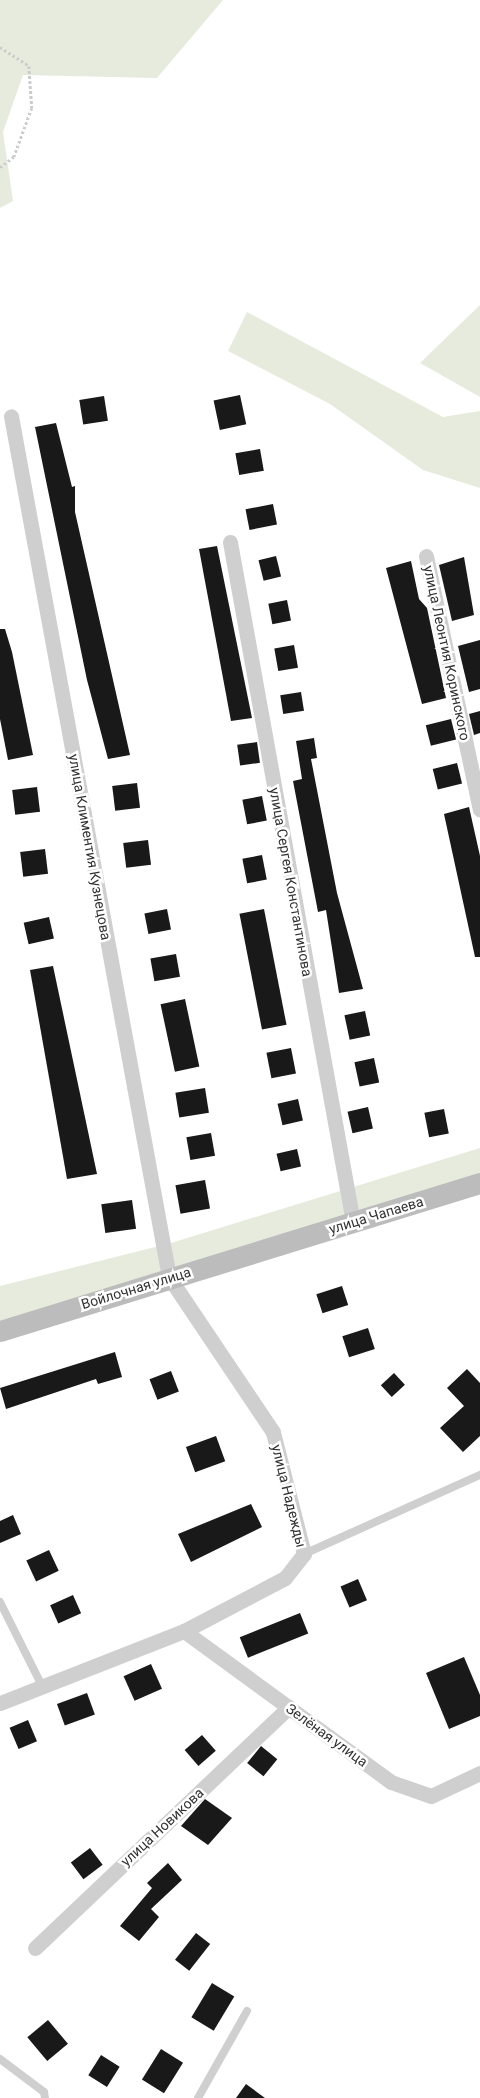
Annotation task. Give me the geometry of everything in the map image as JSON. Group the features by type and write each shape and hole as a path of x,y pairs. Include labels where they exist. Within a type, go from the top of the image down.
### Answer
{"street":[{"name":"улица Климентия Кузнецова","path":"11,416 169,1277"},
{"name":"улица Сергея Константинова","path":"230,542 353,1222"},
{"name":"улица Леонтия Коринского","path":"426,556 480,809"},
{"name":"улица Чапаева","path":"272,1246 480,1183"},
{"name":"Войлочная улица","path":"0,1331 272,1246"},
{"name":"улица Надежды","path":"0,1703 184,1631 284,1578 304,1554 273,1432 169,1277"},
{"name":"Зелёная улица","path":"184,1631 392,1782 431,1796 480,1773"},
{"name":"улица Новикова","path":"35,1948 289,1707"}],"lane":[{"path":"304,1554 480,1474"},
{"path":"0,1602 42,1686"},
{"path":"198,2098 246,2011"},
{"path":"0,2059 44,2092 45,2098"}],"path":[{"path":"0,47 29,66 32,108 14,157 0,168"}],"shaded area":[{"path":"0,0 223,0 157,78 23,75 3,132 13,201 0,208"},
{"path":"480,305 480,397 420,363"},
{"path":"247,312 443,417 480,411 480,488 423,470 330,404 228,351"},
{"path":"480,1148 480,1178 0,1324 0,1286 171,1243"}],"building":[{"path":"240,395 246,424 220,430 214,401"},
{"path":"104,396 108,421 83,425 79,400"},
{"path":"56,423 72,487 75,486 75,512 130,755 108,759 87,680 35,427"},
{"path":"260,449 264,471 239,475 235,453"},
{"path":"273,504 277,525 250,530 246,509"},
{"path":"217,546 252,718 231,721 199,549"},
{"path":"276,556 281,576 264,581 259,560"},
{"path":"464,557 474,615 452,621 439,565"},
{"path":"411,561 419,599 427,608 446,698 422,704 386,568"},
{"path":"287,600 291,621 272,624 268,604"},
{"path":"0,629 5,629 12,652 33,755 8,760 0,719"},
{"path":"480,640 480,689 469,692 458,646"},
{"path":"294,645 298,668 278,671 274,648"},
{"path":"301,692 304,711 283,714 280,695"},
{"path":"480,711 480,733 474,735 469,714"},
{"path":"451,719 456,739 431,746 426,725"},
{"path":"314,738 317,758 311,759 337,893 363,989 339,993 326,910 318,912 293,781 302,779 296,741"},
{"path":"257,742 260,763 240,766 237,745"},
{"path":"457,763 462,783 438,789 433,769"},
{"path":"137,783 140,808 115,811 112,786"},
{"path":"37,787 40,812 15,815 12,790"},
{"path":"262,796 267,821 247,824 242,800"},
{"path":"469,807 480,856 480,957 475,957 444,814"},
{"path":"148,840 151,865 126,868 123,843"},
{"path":"45,849 48,874 23,877 20,852"},
{"path":"262,855 267,880 247,883 242,859"},
{"path":"167,909 171,930 148,934 144,913"},
{"path":"264,909 287,1025 262,1030 239,914"},
{"path":"49,917 54,938 29,944 24,923"},
{"path":"176,954 180,977 154,981 150,959"},
{"path":"53,966 97,1174 67,1179 30,970"},
{"path":"185,999 199,1066 175,1072 161,1004"},
{"path":"365,1011 370,1035 350,1040 344,1015"},
{"path":"291,1048 296,1074 271,1078 266,1053"},
{"path":"374,1058 379,1082 360,1087 354,1062"},
{"path":"205,1088 209,1113 179,1117 175,1093"},
{"path":"298,1099 303,1120 282,1125 278,1104"},
{"path":"368,1107 373,1128 352,1133 348,1112"},
{"path":"444,1109 449,1134 429,1137 424,1113"},
{"path":"211,1133 215,1156 190,1160 186,1137"},
{"path":"297,1149 301,1167 281,1171 277,1154"},
{"path":"205,1180 210,1209 180,1214 175,1185"},
{"path":"132,1200 136,1229 105,1233 101,1204"},
{"path":"342,1286 348,1305 323,1313 316,1294"},
{"path":"368,1328 375,1349 349,1357 342,1336"},
{"path":"115,1352 122,1377 98,1384 96,1379 6,1409 0,1388"},
{"path":"467,1369 480,1383 480,1436 463,1452 440,1428 464,1406 447,1388"},
{"path":"171,1371 179,1392 157,1400 150,1379"},
{"path":"394,1373 405,1385 392,1397 381,1385"},
{"path":"216,1436 225,1461 195,1472 186,1447"},
{"path":"251,1504 262,1527 191,1562 178,1534"},
{"path":"13,1515 21,1534 0,1543 0,1521"},
{"path":"49,1550 59,1571 36,1581 26,1561"},
{"path":"358,1579 367,1600 349,1608 341,1586"},
{"path":"73,1595 81,1613 58,1623 50,1605"},
{"path":"300,1613 308,1633 248,1658 240,1637"},
{"path":"464,1657 480,1695 480,1716 449,1729 426,1673"},
{"path":"151,1664 162,1689 135,1701 124,1676"},
{"path":"87,1693 95,1715 65,1726 57,1704"},
{"path":"28,1720 37,1741 19,1749 10,1728"},
{"path":"202,1735 216,1751 198,1766 185,1750"},
{"path":"261,1746 277,1759 263,1776 247,1763"},
{"path":"205,1799 232,1818 208,1845 181,1826"},
{"path":"90,1848 103,1865 83,1879 71,1862"},
{"path":"168,1863 182,1880 151,1909 159,1917 139,1941 120,1926 152,1888 147,1883"},
{"path":"196,1933 210,1944 189,1971 175,1960"},
{"path":"212,1983 234,1996 214,2031 191,2017"},
{"path":"48,2020 68,2044 47,2061 27,2037"},
{"path":"161,2049 183,2063 164,2093 142,2080"},
{"path":"101,2055 120,2067 107,2087 88,2075"},
{"path":"246,2084 265,2098 236,2098"}]}
